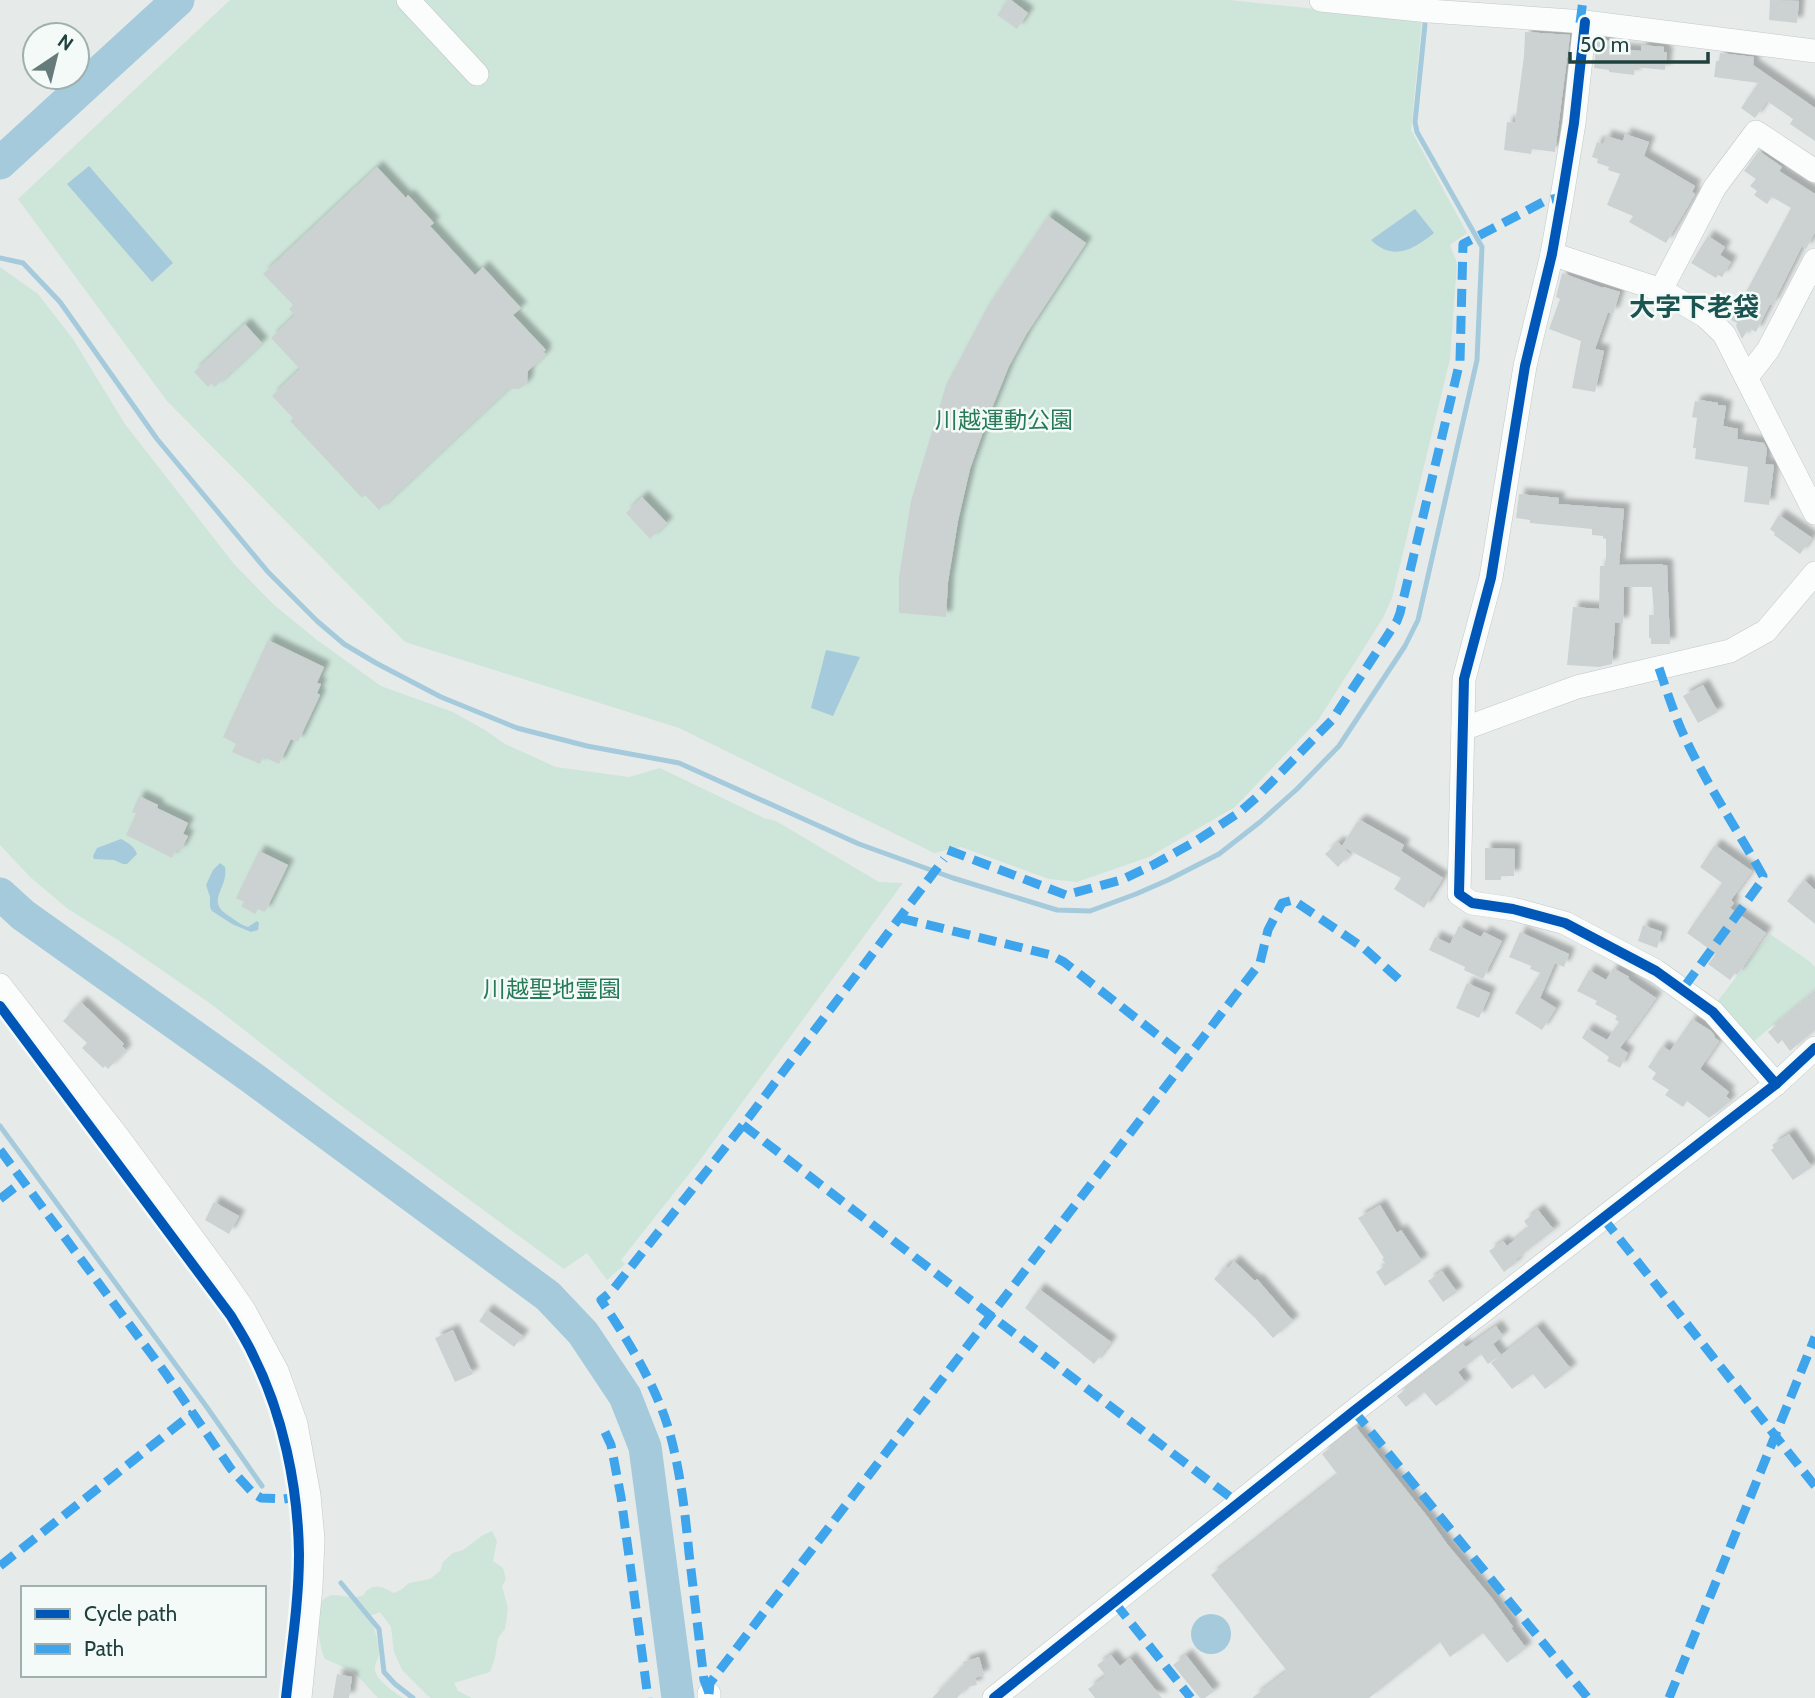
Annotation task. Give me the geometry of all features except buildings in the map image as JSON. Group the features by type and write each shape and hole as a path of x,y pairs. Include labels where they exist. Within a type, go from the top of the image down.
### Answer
{"street":[{"path":"408,0 477,74"},
{"path":"1321,0 1585,22 1815,51"},
{"path":"1585,22 1574,124 1552,254 1525,366 1491,578 1464,678 1459,894 1472,903 1513,909 1565,923 1656,971 1713,1012 1776,1083"},
{"path":"1661,290 1715,187 1756,132 1815,171"},
{"path":"1552,254 1661,290 1705,316 1724,334 1815,513"},
{"path":"1747,377 1768,349 1815,260"},
{"path":"1463,730 1577,687 1730,651 1766,631 1815,573"},
{"path":"0,985 119,1138 222,1278 244,1310 277,1371 296,1424 309,1495 313,1539 300,1698"},
{"path":"994,1698 1354,1411 1776,1083 1815,1048"}],"green space":[{"name":"川越運動公園","path":"230,0 1230,0 1422,20 1411,130 1467,233 1450,245 1457,263 1450,359 1392,598 1383,618 1319,719 1235,807 1149,857 1077,882 1049,879 961,847 934,853 679,728 405,642 167,401 18,199"},
{"name":"川越聖地霊園","path":"0,267 38,294 73,339 125,424 234,564 273,604 381,686 453,712 505,744 556,767 629,777 660,768 764,818 776,821 879,882 903,883 697,1164 621,1260 625,1264 607,1280 587,1253 564,1269 332,1099 211,1004 68,909 30,877 0,845"},
{"path":"1770,934 1815,967 1815,990 1753,1042 1716,1003"},
{"path":"492,1531 497,1541 493,1561 503,1568 506,1579 502,1586 508,1608 505,1629 498,1638 490,1672 454,1683 458,1691 472,1698 431,1698 427,1695 402,1670 394,1652 391,1627 380,1612 370,1616 379,1649 376,1675 403,1698 378,1698 353,1671 325,1659 320,1643 318,1612 326,1598 333,1595 361,1596 372,1587 382,1587 394,1593 409,1583 430,1579 440,1571 443,1562 453,1553 463,1550"}],"water":[{"path":"89,166 173,263 152,282 67,184"},
{"path":"1415,209 1434,233 1426,239 1411,248 1395,252 1379,247 1371,240"},
{"path":"826,650 860,657 833,716 811,708"},
{"path":"121,839 133,847 137,854 127,864 94,859 97,848"},
{"path":"220,863 225,867 225,875 218,905 245,926 257,921 258,930 251,932 212,911 206,885 213,870"},
{"path":"1211,1614 1219,1615 1225,1620 1230,1626 1230,1642 1225,1648 1219,1653 1211,1654 1203,1653 1197,1648 1192,1642 1191,1634 1192,1626 1197,1620 1203,1615"}],"waterway":[{"path":"0,163 178,0"},
{"path":"0,258 23,263 60,302 157,439 268,572 344,644 441,697 517,728 587,746 679,763 859,844 953,878 1057,910 1090,911 1168,880 1219,854 1260,822 1339,746 1405,646 1418,620 1477,360 1482,247 1417,132 1415,122 1425,24"},
{"path":"0,894 23,915 251,1077 548,1296 583,1333 625,1396 645,1447 678,1698"},
{"path":"0,1126 262,1486"},
{"path":"341,1583 379,1629 384,1672 413,1698"}],"marked path":[{"path":"1580,23 1583,0"},
{"path":"948,850 1066,895 1121,880 1196,841 1240,812 1332,720 1400,613 1460,361 1463,244 1545,201 1562,197"},
{"path":"1659,668 1690,748 1763,876 1682,990"},
{"path":"709,1693 704,1680 682,1490 668,1427 648,1377 601,1300 612,1291 743,1125 944,859"},
{"path":"709,1694 710,1683 1260,963 1268,930 1282,903 1293,900 1365,949 1402,982"},
{"path":"900,918 1051,955 1064,962 1187,1058"},
{"path":"743,1125 1238,1503"},
{"path":"0,1150 166,1374 231,1469 261,1498 284,1499 309,1495"},
{"path":"0,1199 23,1181"},
{"path":"1603,1218 1815,1486"},
{"path":"1669,1698 1815,1337"},
{"path":"1354,1411 1588,1698"},
{"path":"0,1566 193,1413"},
{"path":"605,1432 611,1445 621,1497 648,1698"},
{"path":"1115,1603 1191,1698"}],"cycle path":[{"path":"1585,22 1574,123 1552,254 1525,366 1491,578 1464,679 1459,894 1472,903 1513,909 1565,923 1656,971 1713,1012 1776,1084"},
{"path":"0,1006 231,1316 263,1376 287,1451 298,1528 298,1590 286,1698"},
{"path":"994,1698 1354,1411 1776,1084 1815,1048"}],"district":[{"name":"大字下老袋","path":"1694,307"}]}
